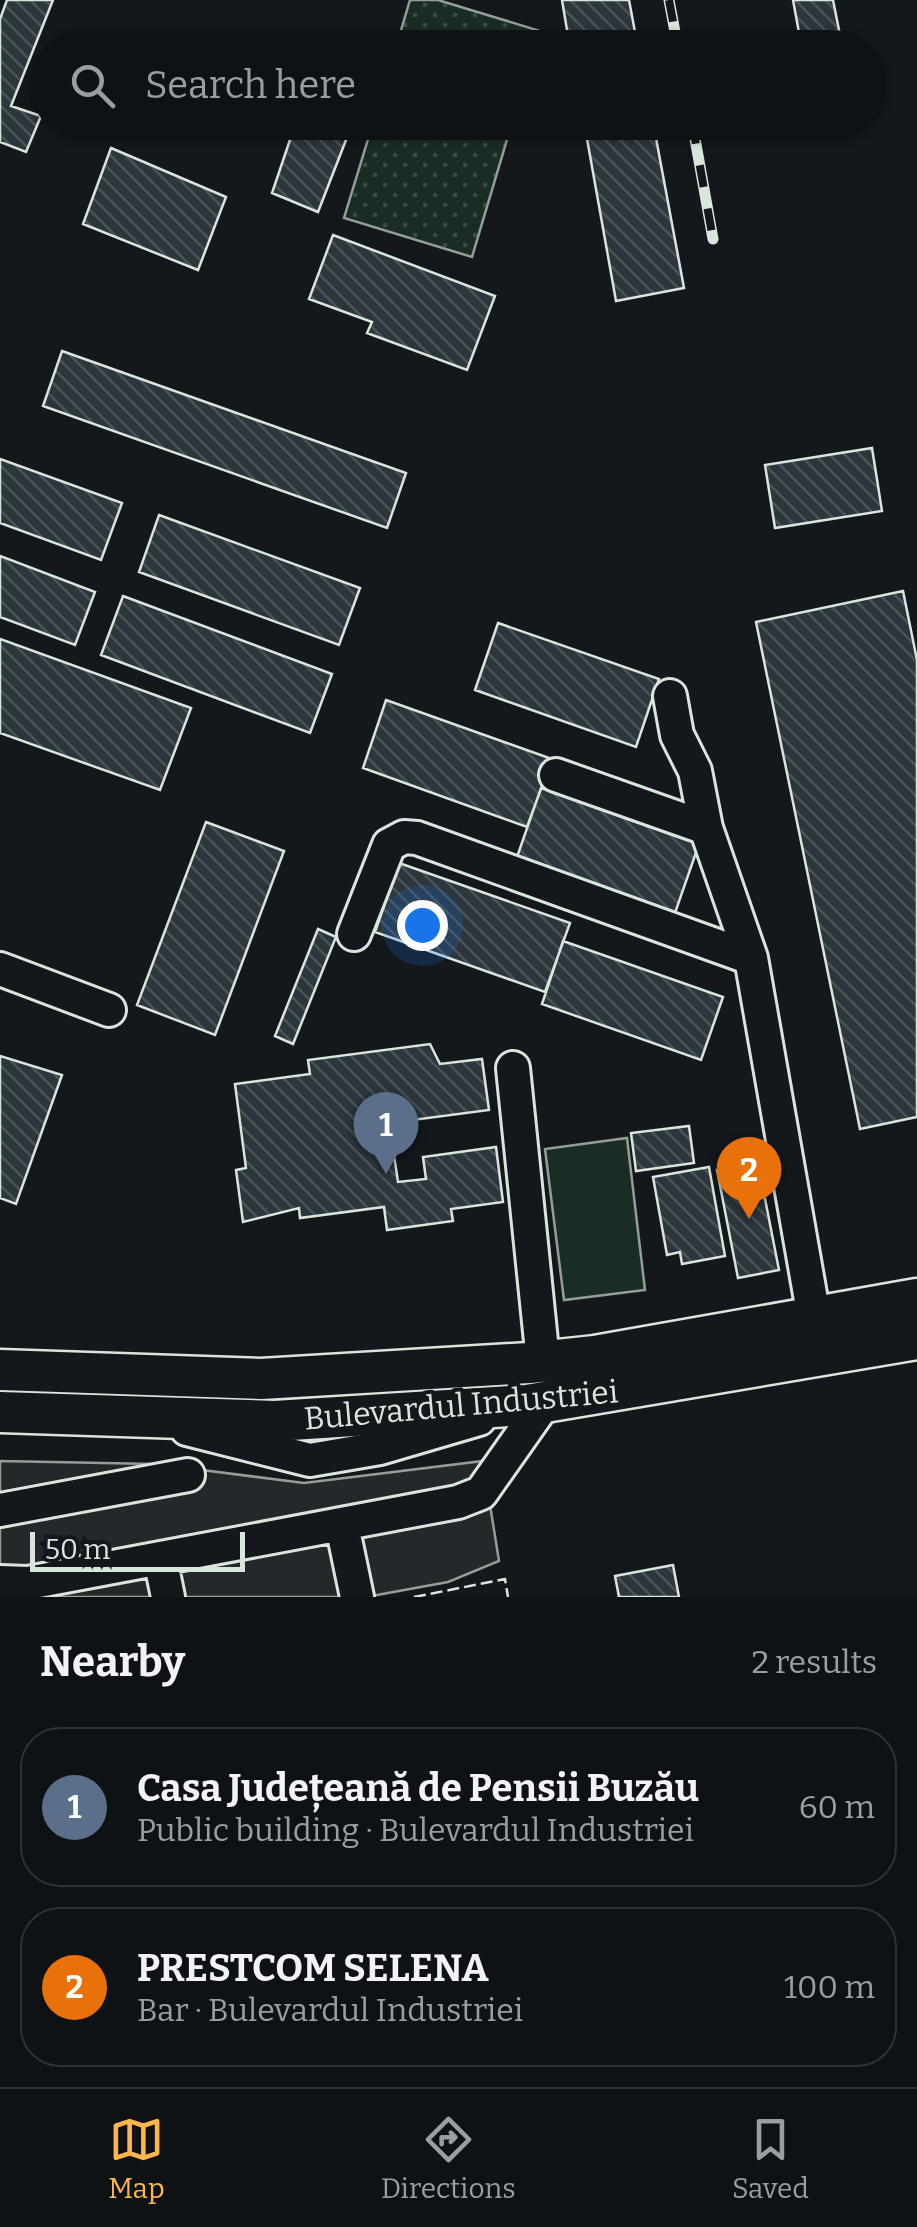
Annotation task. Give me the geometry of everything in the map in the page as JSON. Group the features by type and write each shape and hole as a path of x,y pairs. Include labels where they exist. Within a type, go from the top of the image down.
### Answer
{"main road":[{"name":"Bulevardul Industriei","path":"0,1370 261,1380 542,1362 917,1299"},
{"name":"Bulevardul Industriei","path":"0,1412 275,1421 536,1404 917,1339"}],"street":[{"path":"670,696 677,735 698,780 706,828 751,958 814,1317"},
{"path":"556,775 706,828"},
{"path":"354,934 389,845 404,837 417,838 751,958"},
{"path":"0,969 109,1010"},
{"path":"513,1068 542,1362"},
{"path":"0,1582 28,1583 342,1525 481,1494 536,1404"},
{"path":"0,1510 188,1475"},
{"path":"342,1525 357,1597"},
{"path":"160,1558 168,1597"}],"green space":[{"path":"410,0 438,0 537,30 401,30"},
{"path":"368,140 507,140 472,257 344,218"},
{"path":"627,1138 645,1290 564,1300 545,1149"}],"shaded area":[{"path":"0,1461 155,1464 304,1483 483,1461 499,1561 448,1582 366,1597 0,1597"}],"building":[{"path":"7,0 53,0 41,30 30,30 30,58 11,106 30,112 31,140 26,152 0,142 0,19"},
{"path":"562,0 629,0 635,30 567,30"},
{"path":"793,0 833,0 839,30 799,30"},
{"path":"290,140 346,140 318,212 272,193"},
{"path":"587,140 656,140 684,288 616,301"},
{"path":"111,148 226,197 198,270 83,224"},
{"path":"333,235 495,296 467,370 367,333 372,322 309,299"},
{"path":"62,351 406,473 387,528 43,406"},
{"path":"872,448 882,511 775,528 765,465"},
{"path":"0,459 122,503 101,560 0,523"},
{"path":"159,515 360,588 339,645 139,572"},
{"path":"0,556 95,592 75,645 0,617"},
{"path":"903,591 917,660 917,1117 860,1129 756,622"},
{"path":"123,596 332,674 310,733 101,655"},
{"path":"498,623 659,679 636,747 475,690"},
{"path":"0,639 191,708 160,790 0,733"},
{"path":"386,700 552,759 527,827 363,768"},
{"path":"541,788 699,844 675,913 517,857"},
{"path":"206,822 284,851 215,1035 137,1005"},
{"path":"399,863 570,923 545,992 375,932"},
{"path":"318,929 336,937 293,1044 275,1036"},
{"path":"563,941 723,997 701,1060 542,1004"},
{"path":"430,1044 440,1064 482,1059 489,1110 397,1122 400,1139 392,1142 398,1182 426,1179 423,1157 496,1147 503,1202 451,1209 453,1221 387,1230 384,1207 300,1218 299,1208 243,1222 236,1170 246,1168 235,1084 310,1074 308,1060"},
{"path":"0,1056 62,1075 16,1204 0,1198"},
{"path":"689,1126 694,1163 636,1171 631,1133"},
{"path":"758,1163 779,1270 738,1278 717,1170"},
{"path":"709,1167 725,1256 682,1264 680,1252 667,1255 653,1177"},
{"path":"673,1565 679,1597 619,1597 615,1576"}],"railway":[{"path":"669,0 675,30"},
{"path":"695,140 713,239"}],"fence":[{"path":"414,1597 505,1579 508,1597"}],"place":[{"name":"Casa Județeană de Pensii Buzău","path":"386,1174"},
{"name":"PRESTCOM SELENA","path":"749,1219"}]}
